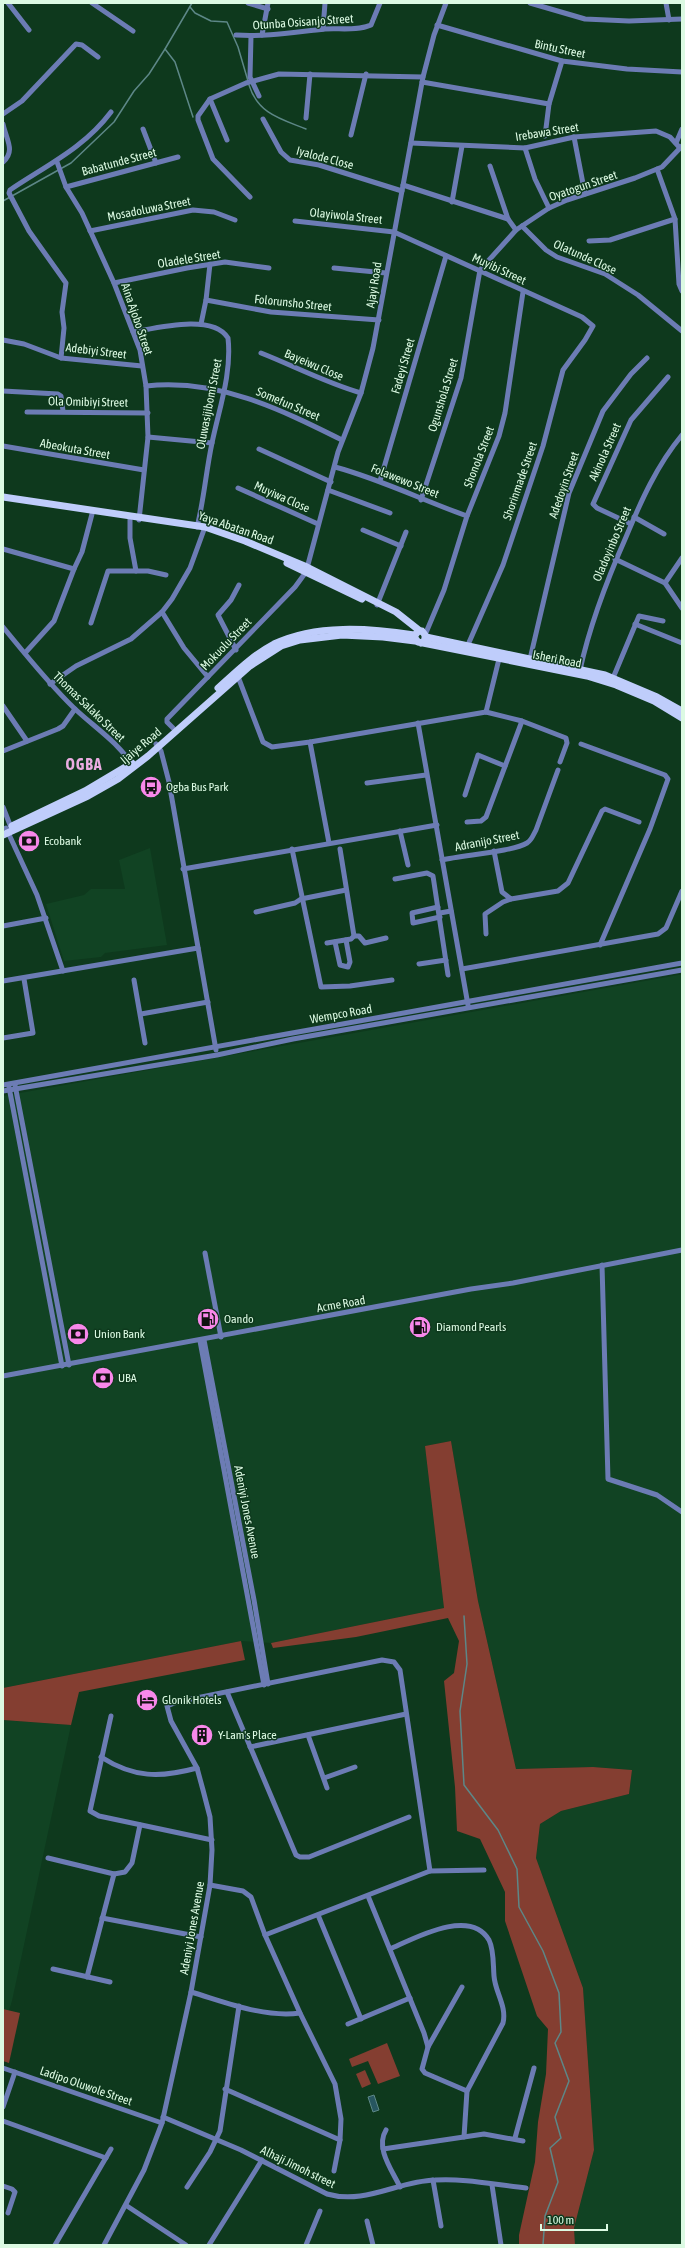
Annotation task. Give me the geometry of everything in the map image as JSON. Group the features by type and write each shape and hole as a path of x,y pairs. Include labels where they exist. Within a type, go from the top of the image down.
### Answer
{"main road":[{"name":"Yaya Abatan Road","path":"3,497 201,528 307,570 378,604 405,622 420,636"},
{"name":"Yaya Abatan Road","path":"3,500 92,514 130,519 139,518"},
{"name":"Isheri Road","path":"237,674 275,644 304,634 362,630 420,636 613,678 671,707 682,718"},
{"name":"Isheri Road","path":"420,636 499,659 587,676 616,685 682,711"},
{"name":"Ijaiye Road","path":"158,745 173,728 237,674"},
{"name":"Ijaiye Road","path":"7,830 88,796 132,766 158,745 237,674"}],"street":[{"path":"8,3 29,30"},
{"path":"92,3 133,31"},
{"path":"248,3 268,9"},
{"path":"262,35 268,3"},
{"path":"323,29 325,3"},
{"name":"Otunba Osisanjo Street","path":"236,35 251,36 323,29 363,28 371,25 380,3"},
{"name":"Ajayi Road","path":"307,570 318,524 342,440 360,393 379,320 422,79 437,25 446,3"},
{"path":"530,3 586,19 629,21 682,19"},
{"path":"666,3 669,20"},
{"name":"Bintu Street","path":"437,25 562,61 627,70 682,72"},
{"path":"251,36 249,83 259,96"},
{"path":"3,114 22,101 79,43 98,57"},
{"path":"545,136 549,104 562,61"},
{"path":"250,197 213,159 198,120 198,116 210,99 249,83 278,74 366,74 422,79 549,104"},
{"path":"306,118 310,74"},
{"path":"351,135 366,74"},
{"path":"210,99 227,140"},
{"path":"61,358 64,328 62,312 66,284 29,231 11,196 10,190 58,163 89,137 111,112"},
{"name":"Iyalode Close","path":"263,120 281,152 290,160 318,165 508,219"},
{"path":"3,124 11,151 9,157 3,162"},
{"path":"143,130 156,163"},
{"path":"676,143 682,130"},
{"name":"Irebawa Street","path":"411,143 525,148 574,137 656,131 663,132 681,147"},
{"path":"574,137 585,194"},
{"path":"452,202 462,146"},
{"name":"Oyatogun Street","path":"480,270 516,230 548,208 662,167 681,147"},
{"path":"525,148 535,179 548,208"},
{"name":"Babatunde Street","path":"66,186 178,157"},
{"name":"Aina Ajobo Street","path":"58,163 66,186 90,231 114,283 140,350 146,386 148,437 139,518"},
{"path":"490,166 508,219 516,230"},
{"path":"657,169 675,219 679,284 682,291"},
{"name":"Mosadoluwa Street","path":"90,231 194,210 214,212 235,220"},
{"path":"590,241 610,240 675,219"},
{"name":"Olayiwola Street","path":"295,221 394,232"},
{"name":"Olatunde Close","path":"522,226 552,254 571,264 605,274 638,296 682,331"},
{"name":"Muyibi Street","path":"394,232 480,270 523,292 582,317 593,326"},
{"name":"Fadeyi Street","path":"380,481 446,256"},
{"name":"Oladele Street","path":"114,283 210,264 235,263 269,268"},
{"path":"201,324 206,300 210,264"},
{"path":"334,268 386,274"},
{"name":"Ogunshola Street","path":"421,500 461,378 480,270"},
{"name":"Shonola Street","path":"420,636 444,590 467,516 499,436 505,413 523,292"},
{"name":"Folorunsho Street","path":"206,300 271,312 379,320"},
{"name":"Oluwasijibomi Street","path":"50,684 76,666 131,639 162,612 172,599 190,568 201,528 212,443 224,392 229,359 228,338 222,331 201,324 171,324 133,332"},
{"name":"Shorinmade Street","path":"467,647 496,584 543,446 561,375 568,362 592,330 593,326"},
{"name":"Adebiyi Street","path":"3,340 24,344 61,358 142,366"},
{"name":"Bayeiwu Close","path":"261,353 310,373 333,385 360,393"},
{"name":"Adedoyin Street","path":"530,659 569,493 603,411 623,384 647,358"},
{"name":"Akinola Street","path":"631,524 597,508 593,504 631,420 668,377"},
{"name":"Somefun Street","path":"146,386 182,384 224,392 261,402 342,440"},
{"path":"3,391 58,394 61,396 63,411"},
{"name":"Ola Omibiyi Street","path":"27,412 63,411 148,413"},
{"name":"Oladoyinbo Street","path":"580,670 602,594 615,559 640,503 666,458 682,435"},
{"path":"148,437 212,443"},
{"name":"Abeokuta Street","path":"3,446 144,470"},
{"path":"259,450 330,482"},
{"name":"Folawewo Street","path":"335,467 380,481 421,500 467,516"},
{"name":"Muyiwa Close","path":"238,488 318,524"},
{"path":"328,490 390,514"},
{"path":"25,653 54,621 74,568 82,552 92,514"},
{"path":"634,517 664,534"},
{"path":"130,519 130,538 136,571"},
{"path":"363,530 401,546"},
{"path":"378,604 406,532"},
{"path":"3,549 74,568"},
{"path":"665,583 682,558"},
{"path":"615,559 665,583 682,608"},
{"name":"Mokuolu Street","path":"173,728 167,722 167,719 295,588 307,570"},
{"path":"91,623 108,571 136,571 166,575"},
{"path":"236,650 218,615 231,600 239,585"},
{"path":"162,612 184,648 208,677"},
{"path":"613,678 637,618 641,616 663,621"},
{"path":"635,624 682,643"},
{"name":"Thomas Salako Street","path":"3,627 50,684 75,709 104,732 132,766"},
{"path":"486,712 499,659"},
{"path":"237,674 263,742 272,747 486,712 522,721 566,738 567,743 560,762"},
{"path":"3,706 27,741"},
{"path":"3,751 16,747 63,726 75,709"},
{"path":"467,822 481,821 486,817 522,721"},
{"path":"418,723 468,1008"},
{"path":"310,742 329,843"},
{"path":"581,744 665,775 668,779 650,829 600,945"},
{"path":"158,745 168,782 217,1055"},
{"path":"465,795 478,755 505,766"},
{"name":"Adranijo Street","path":"442,860 494,851 526,843 532,839 558,770"},
{"path":"367,783 426,775"},
{"path":"3,807 7,830 46,918 63,971"},
{"path":"486,934 485,914 503,902 558,891 564,888 602,811 605,809 639,822"},
{"path":"183,869 292,849 437,826"},
{"path":"400,832 408,865"},
{"path":"292,849 301,899 321,987 350,986 392,980"},
{"path":"340,849 354,936"},
{"path":"494,851 502,892 511,900"},
{"path":"395,879 430,874 433,876 448,975"},
{"path":"256,912 295,903 301,899 346,890"},
{"path":"462,969 600,945 663,932 682,891"},
{"path":"438,907 412,913 413,923 451,911"},
{"path":"3,926 46,918"},
{"path":"327,943 346,940 354,936 359,936 365,943 386,938"},
{"path":"335,942 340,965 348,967 350,962 346,940"},
{"path":"3,981 24,979 198,948"},
{"path":"419,964 446,960"},
{"name":"Wempco Road","path":"15,1086 682,963"},
{"name":"Wempco Road","path":"3,1091 7,1087 217,1055 292,1039 682,970"},
{"path":"3,1038 33,1033 24,979"},
{"path":"134,980 144,1043"},
{"path":"140,1014 208,1002"},
{"path":"15,1086 69,1365"},
{"path":"7,1087 62,1366"},
{"name":"Acme Road","path":"3,1376 222,1337 471,1289 520,1282 682,1250"},
{"path":"205,1253 222,1337"},
{"path":"602,1265 608,1479 657,1495 682,1512"},
{"path":"52,1310 58,1309"},
{"name":"Adeniyi Jones Avenue","path":"104,2245 144,2170 163,2120 191,1992 210,1885 212,1840 210,1817 197,1768 171,1720 167,1706 177,1702 266,1684 254,1600 202,1340"},
{"path":"266,1684 388,1660 394,1662 400,1670 430,1871"},
{"path":"227,1692 292,1849 300,1858 309,1857 409,1817"},
{"path":"250,1747 406,1714"},
{"path":"111,1716 90,1811 99,1816 212,1840"},
{"path":"308,1735 327,1788"},
{"path":"101,1757 122,1770 142,1775 173,1774 197,1768"},
{"path":"324,1778 355,1767"},
{"path":"48,1858 114,1874 125,1872 130,1868 140,1825"},
{"path":"265,1934 368,1896 430,1871 484,1870"},
{"path":"88,1977 114,1874"},
{"path":"210,1885 248,1893 252,1897 265,1934 300,2013 335,2084 340,2104 340,2140 334,2171"},
{"path":"368,1896 410,1998 428,2047"},
{"path":"318,1915 362,2019"},
{"path":"102,1918 201,1937"},
{"path":"390,1949 435,1929 453,1926 467,1926 477,1930 489,1940 492,1950 494,1978 505,2015 503,2023 467,2091 464,2137"},
{"path":"53,1969 110,1982"},
{"path":"462,1987 428,2047 422,2065 425,2073 467,2091"},
{"path":"191,1992 239,2006 285,2015 300,2013"},
{"path":"348,2024 410,1998"},
{"path":"187,2187 216,2141 220,2131 225,2089 239,2006"},
{"name":"Ladipo Oluwole Street","path":"3,2068 163,2120"},
{"path":"515,2138 534,2068"},
{"path":"3,2107 15,2072"},
{"path":"225,2089 340,2140"},
{"name":"Alhaji Jimoh street","path":"163,2120 262,2160 327,2194 336,2197 358,2197 433,2180 526,2188"},
{"path":"3,2121 106,2158"},
{"path":"386,2130 382,2139 383,2149 400,2187"},
{"path":"383,2149 484,2134 515,2138 523,2141"},
{"path":"55,2245 111,2149"},
{"path":"209,2245 262,2160"},
{"path":"433,2180 441,2226"},
{"path":"492,2185 501,2245"},
{"path":"3,2186 12,2189 15,2192 8,2213"},
{"path":"126,2206 186,2245"},
{"path":"306,2245 320,2211"},
{"path":"367,2221 373,2245"}],"shaded area":[{"path":"150,848 167,945 105,953 101,957 64,961 46,904 84,895 91,889 125,889 119,860"},
{"path":"682,975 682,2245 575,2245 574,2228 594,2150 583,1988 536,1858 540,1824 561,1811 629,1794 632,1770 593,1767 516,1769 478,1601 451,1441 425,1446 444,1608 271,1643 241,1641 3,1688 3,1096"},
{"path":"451,1441 478,1601 516,1769 593,1767 632,1770 629,1794 561,1811 540,1824 536,1858 583,1988 594,2150 574,2228 575,2245 519,2245 519,2235 535,2162 538,2122 546,2074 548,2029 537,2016 505,1921 505,1892 480,1839 457,1831 455,1787 444,1681 454,1673 459,1641 448,1618 356,1637 273,1648 271,1643 444,1608 425,1446"},
{"path":"241,1641 245,1660 79,1692 71,1725 3,1720 3,1688"},
{"path":"3,1720 71,1725 12,2001 7,2017 9,2063 3,2061"},
{"path":"3,2009 20,2013 9,2063 3,2061"},
{"path":"387,2043 400,2076 378,2084 368,2061 352,2067 349,2059"},
{"path":"365,2070 371,2084 362,2088 356,2074"}],"water":[{"path":"374,2095 379,2110 373,2112 368,2097"}],"waterway":[{"path":"3,201 71,163 114,122 134,91 149,74 192,3"},
{"path":"190,7 195,13 211,21 227,22 238,47 248,81"},
{"path":"165,49 175,62 193,117"},
{"path":"249,85 253,95 264,109 279,118 306,129"},
{"path":"464,1616 467,1664 460,1711 464,1785 498,1830 517,1869 519,1907 543,1951 559,1993 561,2032 555,2043 569,2081 555,2117 561,2138 550,2148 558,2182 545,2216 543,2245"}],"place":[{"name":"Ogba Bus Park","path":"151,787"},
{"name":"Ecobank","path":"29,841"},
{"name":"Oando","path":"208,1319"},
{"name":"Diamond Pearls","path":"420,1327"},
{"name":"Union Bank","path":"78,1334"},
{"name":"UBA","path":"103,1378"},
{"name":"Glonik Hotels","path":"147,1700"},
{"name":"Y-Lam's Place","path":"202,1735"}],"district":[{"name":"OGBA","path":"84,764"}]}
